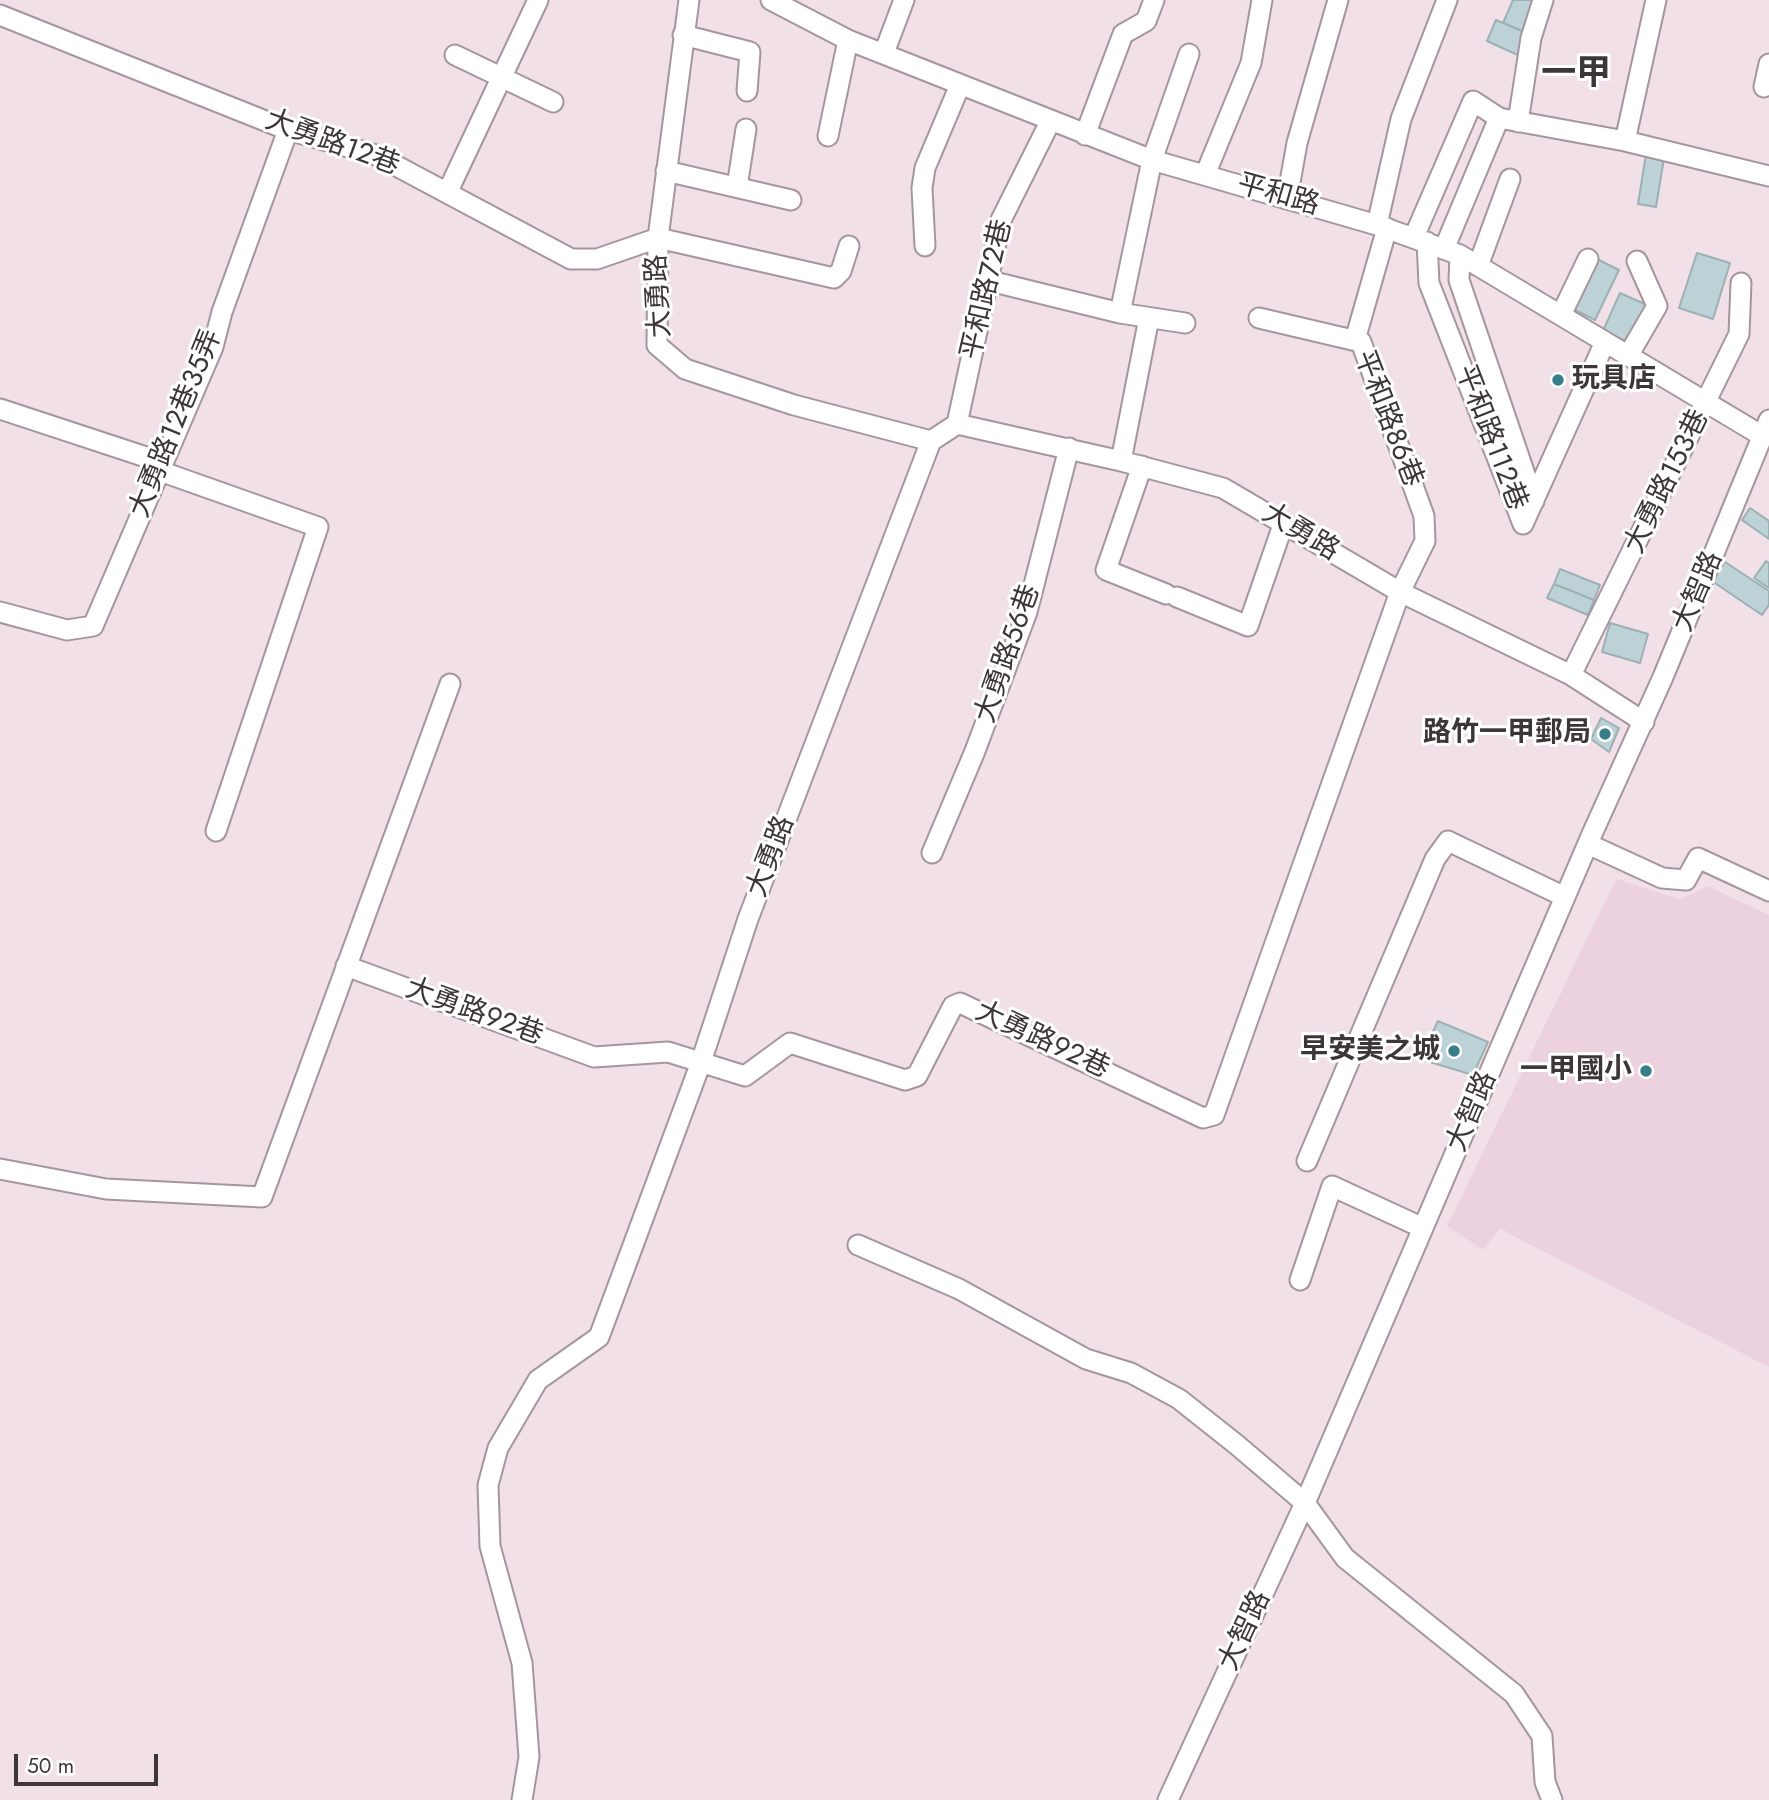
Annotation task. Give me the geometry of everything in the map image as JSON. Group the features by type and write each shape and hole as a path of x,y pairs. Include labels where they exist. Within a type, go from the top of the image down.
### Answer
{"street":[{"path":"448,191 538,0"},
{"name":"大勇路","path":"522,1800 529,1757 522,1663 490,1546 488,1485 498,1448 538,1380 599,1337 700,1065 748,919 931,440 794,405 685,369 657,345 657,238 689,0"},
{"name":"平和路","path":"771,0 848,40 1050,122 1152,160 1382,226 1436,246 1478,266 1706,402 1766,429"},
{"path":"884,53 904,0"},
{"path":"1085,135 1123,34 1146,21 1154,0"},
{"path":"1205,175 1251,63 1262,0"},
{"path":"1287,199 1297,143 1338,0"},
{"path":"1355,340 1382,226 1401,119 1447,0"},
{"path":"1518,122 1531,38 1543,0"},
{"path":"1625,141 1656,0"},
{"name":"大勇路12巷","path":"0,15 288,130 376,155 448,191 571,259 597,259 657,238"},
{"path":"683,35 750,52 747,91"},
{"path":"828,136 848,40"},
{"path":"1120,313 1152,160 1189,54"},
{"path":"455,55 552,102"},
{"path":"1764,87 1769,64"},
{"path":"925,246 922,187 925,168 960,85"},
{"path":"1534,501 1459,280 1436,246 1473,101 1499,118 1625,141 1769,176"},
{"path":"1436,246 1499,118"},
{"name":"平和路72巷","path":"957,424 990,281 1001,220 1050,122"},
{"name":"大勇路12巷35弄","path":"0,612 67,630 93,626 214,347 222,312 288,130"},
{"path":"737,187 746,130"},
{"path":"667,171 791,200"},
{"path":"1478,266 1510,178"},
{"path":"657,238 834,278 841,271 849,246"},
{"name":"平和路112巷","path":"1436,246 1429,284 1523,524 1605,342"},
{"path":"1561,315 1588,259"},
{"path":"1628,356 1657,306 1637,261"},
{"path":"990,281 1120,313 1185,323"},
{"name":"大勇路153巷","path":"1571,675 1739,334 1741,283"},
{"path":"1121,461 1149,317"},
{"name":"平和路86巷","path":"1259,318 1361,342 1424,516 1425,541 1400,592"},
{"path":"0,409 149,458 160,471 318,527 216,831"},
{"path":"931,440 957,424"},
{"name":"大勇路","path":"957,424 1142,466 1223,488 1400,592 1571,675 1644,722"},
{"name":"大智路","path":"1168,1800 1305,1503 1588,844 1763,460 1766,429"},
{"name":"大勇路56巷","path":"932,853 975,751 1027,611 1069,449"},
{"path":"1142,466 1106,570 1248,626 1283,525"},
{"name":"大勇路92巷","path":"346,966 594,1058 668,1052 700,1065 745,1076 790,1042 905,1080 917,1076 953,1006 960,1003 1203,1118 1214,1115 1400,592"},
{"path":"0,1169 106,1189 261,1197 450,684"},
{"path":"1307,1161 1435,859 1448,841 1565,897"},
{"path":"1588,844 1662,878 1686,880 1698,858 1769,891"},
{"path":"1300,1280 1332,1186 1423,1228"},
{"path":"858,1245 959,1289 1086,1359 1131,1373 1179,1399 1305,1503 1345,1559 1514,1694 1542,1736 1545,1782 1552,1800"}],"shaded area":[{"name":"一甲國小","path":"1616,879 1680,899 1708,886 1769,915 1769,1367 1500,1229 1483,1250 1447,1226"}],"building":[{"path":"1513,0 1538,0 1524,32 1503,23"},
{"path":"1496,20 1532,35 1522,57 1487,41"},
{"path":"1647,148 1665,152 1656,207 1638,204"},
{"path":"1697,253 1730,263 1713,319 1679,308"},
{"path":"1597,259 1619,270 1595,320 1573,309"},
{"path":"1620,293 1647,305 1630,343 1603,331"},
{"path":"1750,508 1769,521 1769,539 1742,520"},
{"path":"1766,561 1769,563 1769,588 1754,578"},
{"path":"1725,562 1769,591 1769,605 1762,615 1712,581"},
{"path":"1560,569 1600,585 1594,600 1554,584"},
{"path":"1554,584 1594,600 1588,615 1547,598"},
{"path":"1610,623 1648,634 1640,663 1602,652"},
{"name":"路竹一甲郵局","path":"1601,718 1619,728 1609,752 1591,739"},
{"name":"早安美之城","path":"1438,1021 1488,1042 1473,1075 1420,1059"}],"place":[{"name":"玩具店","path":"1558,380"},
{"name":"路竹一甲郵局","path":"1605,734"},
{"name":"早安美之城","path":"1454,1051"},
{"name":"一甲國小","path":"1646,1071"}],"district":[{"name":"一甲","path":"1576,76"}]}
